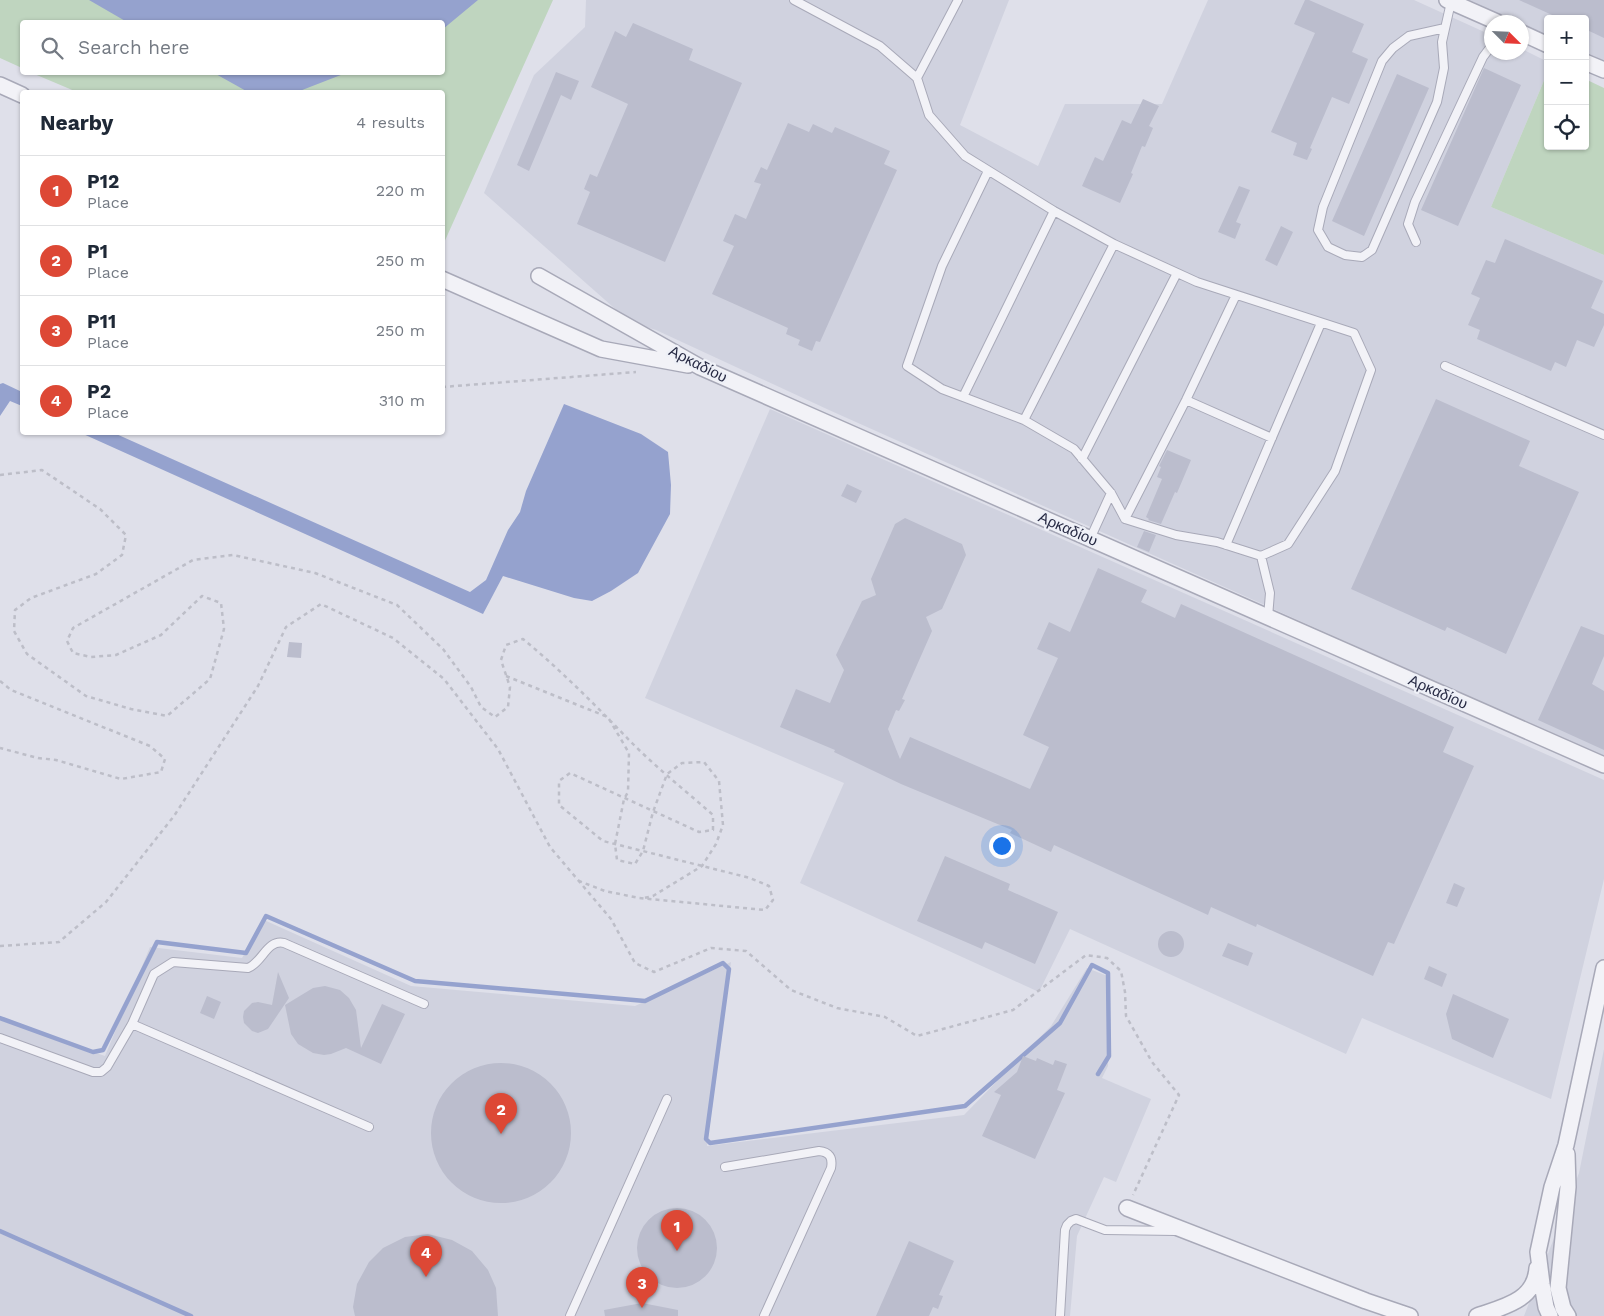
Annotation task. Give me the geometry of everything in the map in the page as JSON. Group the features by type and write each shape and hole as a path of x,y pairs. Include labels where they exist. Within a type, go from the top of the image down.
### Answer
{"street":[{"path":"1449,1 1484,16"},
{"path":"1529,36 1544,43"},
{"path":"1589,64 1604,70"},
{"path":"0,85 20,94"},
{"name":"Αρκαδίου","path":"539,276 700,367 1604,765"},
{"path":"445,280 601,349 700,367"},
{"path":"1477,1316 1508,1305 1524,1296 1530,1290 1536,1278 1538,1252 1552,1187 1566,1145 1604,968"},
{"path":"1534,1316 1548,1311 1558,1288 1568,1187 1566,1145"},
{"path":"1127,1208 1366,1301 1410,1316"},
{"path":"1538,1252 1548,1311"},
{"path":"1558,1288 1563,1308 1568,1316"},
{"path":"1508,1305 1530,1304 1562,1316"}],"lane":[{"path":"794,0 880,46 917,78 930,115 965,156 988,172 1114,244 1197,282 1354,333 1371,370 1335,471 1288,544 1260,556 1226,545 1176,535 1125,519 1111,493 1074,449 1024,420 942,389 907,366 942,266 988,172"},
{"path":"917,78 958,0"},
{"path":"1445,28 1409,36 1393,48 1382,61 1323,207 1318,230 1328,247 1345,255 1362,257 1372,250 1437,102 1444,68 1442,42 1445,28 1449,1"},
{"path":"1416,242 1408,224 1415,202 1484,56"},
{"path":"963,397 1054,211"},
{"path":"1024,420 1114,244"},
{"path":"1082,459 1177,273"},
{"path":"1125,519 1186,400 1236,295"},
{"path":"1226,545 1321,323"},
{"path":"1445,366 1604,435"},
{"path":"1186,400 1272,438"},
{"path":"1090,539 1111,493"},
{"path":"1260,556 1270,593 1268,617"},
{"path":"0,1038 97,1073 105,1070 132,1024 154,974 170,962 248,968 255,964 277,942 284,943 424,1004"},
{"path":"132,1024 369,1127"},
{"path":"570,1316 668,1099"},
{"path":"724,1167 819,1151 825,1152 832,1161 831,1168 764,1316"},
{"path":"1060,1316 1066,1230 1067,1224 1071,1221 1076,1219 1082,1220 1105,1230 1188,1232"}],"path":[{"path":"445,387 640,371"},
{"path":"0,475 42,470 100,509 126,535 122,555 96,574 31,598 15,610 14,631 27,654 86,696 131,709 167,716 210,679 224,629 221,603 202,596 161,635 116,655 91,657 72,653 67,641 73,628 193,560 233,555 316,574 398,606 443,649 471,687 481,706 495,717 508,707 510,687 501,660 506,645 523,639 607,717 634,745 713,815 713,830 699,832 570,773 559,782 559,804 603,841 750,878 769,886 773,900 765,910 639,898 605,892 578,881"},
{"path":"0,946 59,942 106,902 174,816 258,686 286,627 321,604 393,638 444,679 498,749 550,846 611,919 634,963 654,972 711,948 746,951 791,990 836,1008 885,1017 917,1036 1013,1010 1086,955 1108,958 1122,971 1126,1016 1152,1062 1179,1094 1127,1208"},
{"path":"506,676 607,717 628,753 628,792 624,799 615,844 617,860 635,864 643,851 653,812 667,774 682,763 704,762 719,781 723,825 716,844 702,866 654,896 639,898"},
{"path":"0,681 11,690 150,746 165,759 161,772 121,779 56,760 38,758 0,748"}],"shaded area":[{"path":"586,0 1009,0 960,125 1038,166 1065,104 1162,104 1208,0 1414,0 1484,32 1484,60 1529,60 1529,52 1544,60 1544,81 1491,207 1604,255 1604,756 829,410 656,330 630,322 484,193 534,75 585,27"},
{"path":"1467,0 1604,0 1604,61 1589,55 1589,15 1544,15 1544,34 1529,27 1529,15 1501,15"},
{"path":"770,409 1604,780 1604,879 1551,1099 1362,1018 1346,1054 1070,929 1039,992 800,883 844,783 645,698"},
{"path":"264,920 411,986 635,1006 731,962 707,1146 964,1115 1051,1026 1087,968 1110,977 1108,1066 1102,1078 1151,1099 1116,1182 1104,1177 1077,1236 1070,1316 0,1316 0,1020 105,1056 150,947 242,958"},
{"path":"1604,1049 1604,1316 1524,1316 1579,1173"}],"green space":[{"path":"0,0 553,0 445,241 445,90 72,90 37,75 445,75 445,20 20,20 20,67 0,58"},
{"path":"1544,81 1544,150 1589,150 1589,81 1604,88 1604,255 1491,207"}],"water":[{"path":"89,0 478,0 445,27 445,20 124,20"},
{"path":"218,75 341,75 302,90 244,90"},
{"path":"3,383 20,391 20,405 10,401 0,416 0,384"},
{"path":"564,404 641,434 668,452 671,485 670,514 638,573 592,601 574,598 503,576 483,614 85,435 118,435 470,592 486,580 508,530 520,512 526,491"}],"building":[{"path":"1305,0 1309,0 1364,24 1352,52 1368,59 1349,104 1332,97 1310,148 1312,149 1307,160 1293,155 1297,143 1271,132 1315,33 1294,24"},
{"path":"1519,0 1604,0 1604,38 1589,31 1589,15 1552,15"},
{"path":"633,23 693,49 689,60 742,83 665,262 577,224 590,192 584,189 590,174 597,177 628,104 591,87 615,31 626,37"},
{"path":"1484,68 1521,85 1458,226 1421,210"},
{"path":"556,72 579,81 571,100 561,95 529,171 517,165"},
{"path":"1397,74 1429,88 1364,236 1332,221"},
{"path":"1143,99 1159,106 1149,126 1153,128 1145,147 1142,146 1131,173 1133,174 1120,203 1082,186 1095,157 1103,161 1122,120 1131,124"},
{"path":"788,123 809,132 813,124 832,133 835,127 890,151 884,164 897,170 820,342 816,341 812,351 798,345 800,340 786,334 788,328 712,294 734,246 723,241 735,214 746,219 761,184 754,182 761,167 767,170"},
{"path":"1239,186 1250,190 1236,222 1241,224 1235,239 1218,232"},
{"path":"1281,226 1293,232 1277,266 1265,260"},
{"path":"1505,239 1603,281 1591,308 1604,314 1604,325 1594,347 1577,340 1566,367 1555,362 1551,371 1477,339 1480,330 1468,325 1480,298 1471,294 1486,260 1495,263"},
{"path":"1436,399 1530,441 1519,466 1579,492 1506,654 1447,627 1445,631 1351,589"},
{"path":"1167,450 1191,460 1161,524 1148,520 1146,517 1162,479 1157,477 1161,467 1159,466"},
{"path":"847,484 862,491 856,503 841,496"},
{"path":"905,518 962,544 966,555 942,609 926,617 932,631 902,699 905,700 899,711 896,710 888,729 900,759 910,737 1030,789 1049,747 1023,735 1058,658 1037,649 1049,622 1070,632 1098,568 1147,590 1141,602 1175,618 1181,604 1454,727 1443,752 1474,766 1394,944 1388,942 1373,976 1257,924 1256,927 1211,907 1208,915 1054,845 1051,852 1010,833 1012,830 901,784 834,752 835,750 780,727 796,689 830,703 844,670 836,655 862,601 876,595 871,579 895,524"},
{"path":"1144,531 1156,535 1149,552 1137,547"},
{"path":"1581,626 1604,635 1604,656 1592,684 1604,691 1604,750 1538,720"},
{"path":"289,642 302,643 301,658 287,657"},
{"path":"945,856 1010,884 1008,890 1058,912 1035,964 985,942 982,949 917,921"},
{"path":"1454,883 1465,888 1457,907 1446,903"},
{"path":"1171,931 1180,935 1184,944 1180,953 1171,957 1162,953 1158,944 1162,935"},
{"path":"1228,943 1253,953 1248,966 1222,956"},
{"path":"1429,966 1447,974 1442,987 1424,979"},
{"path":"278,972 289,998 268,1029 258,1033 252,1031 244,1023 244,1011 252,1003 258,1002 272,1005"},
{"path":"325,986 340,990 349,998 356,1010 361,1048 382,1004 405,1014 381,1064 346,1048 324,1055 313,1053 298,1044 291,1034 285,1005 313,988"},
{"path":"1453,994 1509,1019 1493,1058 1452,1039 1446,1014"},
{"path":"207,996 221,1002 214,1019 200,1013"},
{"path":"1023,1056 1036,1061 1037,1058 1053,1065 1055,1060 1067,1064 1057,1090 1065,1093 1035,1159 982,1136 1001,1095 994,1092 1017,1072"},
{"path":"501,1063 528,1068 550,1084 566,1106 571,1133 566,1160 550,1182 528,1198 501,1203 474,1198 452,1182 436,1160 431,1133 436,1106 452,1084 474,1068"},
{"path":"677,1208 692,1211 705,1220 714,1233 717,1248 714,1263 705,1276 692,1285 677,1288 662,1285 649,1276 640,1263 637,1248 640,1233 649,1220 662,1211"},
{"path":"428,1234 452,1240 472,1251 488,1270 496,1288 498,1316 355,1316 353,1307 357,1284 369,1262 383,1248 405,1237"},
{"path":"909,1241 954,1261 939,1295 943,1296 938,1309 933,1307 929,1316 876,1316"},
{"path":"642,1303 678,1310 678,1316 605,1316 604,1310"}],"waterway":[{"path":"0,1018 93,1052 103,1050 157,942 246,953 266,916 415,981 645,1001 723,963 729,969 706,1139 710,1143 965,1106 1060,1023 1092,965 1108,973 1109,1056 1098,1074"},
{"path":"0,1231 191,1316"}],"place":[{"name":"P1","path":"501,1134"},
{"name":"P12","path":"677,1251"},
{"name":"P2","path":"426,1277"},
{"name":"P11","path":"642,1308"}]}
